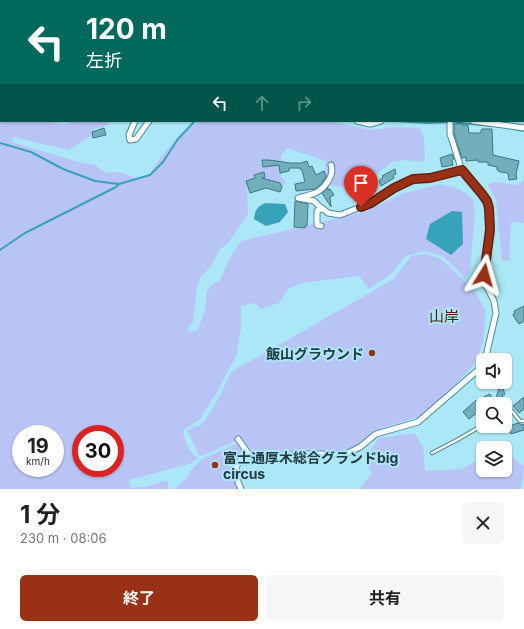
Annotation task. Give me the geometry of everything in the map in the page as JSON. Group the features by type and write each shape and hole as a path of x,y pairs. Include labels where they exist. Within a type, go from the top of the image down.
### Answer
{"street":[{"path":"135,122 129,135 130,140 136,139 148,122"},
{"path":"361,122 370,124 377,122"},
{"path":"450,122 450,134 462,170 487,201 489,208 490,230 484,275 485,284 494,301 496,313 487,353"},
{"path":"480,122 524,128"},
{"path":"331,165 332,175 322,189 316,193 298,198 314,201 328,213 340,215 371,203 394,188 413,179 430,178 462,170"},
{"path":"321,226 317,225 318,211 322,209"},
{"path":"238,439 248,453 258,461 268,462 295,454 341,454 354,451 376,434 418,422 476,372"},
{"path":"239,488 235,477 235,468 240,459 248,453"}],"lane":[{"path":"512,411 520,421 524,421"},
{"path":"432,453 476,429"}],"shaded area":[{"path":"0,122 50,122 63,125 71,122 110,122 108,125 94,129 93,135 68,150 13,137 12,142 78,162 95,165 106,173 120,172 138,179 148,177 160,158 183,131 200,122 333,122 371,130 393,127 420,128 424,138 425,162 406,160 392,162 357,189 323,184 326,161 287,148 281,156 281,177 286,182 283,186 255,175 247,187 248,214 228,243 220,249 211,266 200,278 197,288 193,321 188,327 189,332 198,330 205,309 207,291 213,284 220,280 231,256 241,241 365,212 402,194 440,184 460,189 473,199 475,213 470,271 465,278 443,256 424,251 405,256 391,274 369,289 359,276 302,283 288,289 279,303 261,309 255,303 241,306 241,329 236,356 217,392 200,419 183,432 189,449 197,458 192,463 129,480 131,488 146,487 167,480 169,489 0,489"},
{"path":"524,180 524,223 511,222 509,261 502,260 496,200 488,185 496,182 517,185"},
{"path":"265,203 285,204 288,212 280,222 266,226 254,219 257,209"},
{"path":"452,211 462,212 463,244 451,255 426,239 430,224"},
{"name":"飯山グラウンド","path":"426,254 441,259 474,290 486,311 483,342 479,353 476,353 475,364 455,385 421,416 382,428 353,447 337,451 289,451 273,458 264,458 256,455 239,437 235,439 236,441 201,456 199,455 187,430 201,425 205,421 217,401 231,372 394,279 411,256"},
{"path":"414,433 423,446 425,471 462,469 476,461 476,477 512,477 512,457 524,467 521,489 359,489 372,474 365,459 379,438"},
{"name":"富士通厚木総合グランドbig circus","path":"238,443 244,450 244,453 236,462 233,470 238,489 175,489 185,480 193,468 202,459"}],"building":[{"path":"462,123 462,125 468,125 469,133 480,133 482,129 492,129 493,155 519,161 516,174 517,179 509,180 508,173 500,172 497,170 497,167 488,165 488,162 478,162 478,160 466,161 466,157 462,158 454,133 454,124"},
{"path":"104,128 106,135 93,138 92,132"},
{"path":"452,154 454,159 452,160 453,165 442,167 440,158"},
{"path":"262,160 290,163 301,163 307,161 309,167 312,166 316,175 324,171 326,177 315,189 296,191 295,184 305,182 302,170 300,168 289,168 289,171 280,173 279,165 263,167"},
{"path":"395,169 396,174 393,175 394,178 381,186 379,181 383,177 382,176"},
{"path":"264,172 265,177 262,178 280,183 282,187 280,192 266,188 250,193 246,181 255,178 254,175"},
{"path":"328,188 328,190 330,189 334,195 330,197 331,207 322,193"},
{"path":"295,201 308,204 307,226 305,226 305,228 294,227"},
{"path":"524,306 524,321 519,324 513,314 515,313 514,311"},
{"path":"498,389 500,391 503,389 505,394 502,397 496,397"},
{"path":"490,394 492,397 484,397"},
{"path":"524,397 524,409 519,413 513,406"},
{"path":"475,401 476,414 469,419 463,412"},
{"path":"518,423 522,425 524,424 524,430 511,434 512,425"}],"waterway":[{"path":"0,143 31,152 63,169 95,181 119,184 150,175 163,162 178,139 194,122"},
{"path":"412,122 452,122"},
{"path":"452,122 492,126"},
{"path":"514,129 524,131"},
{"path":"0,250 25,233 116,187 119,184"}],"place":[{"name":"飯山グラウンド","path":"372,353"},
{"name":"富士通厚木総合グランドbig circus","path":"215,465"}],"district":[{"name":"山岸","path":"444,316"}],"route":[{"path":"361,207 371,203 394,188 413,179 430,178 462,170 487,201 489,208 490,230 484,275"}]}
